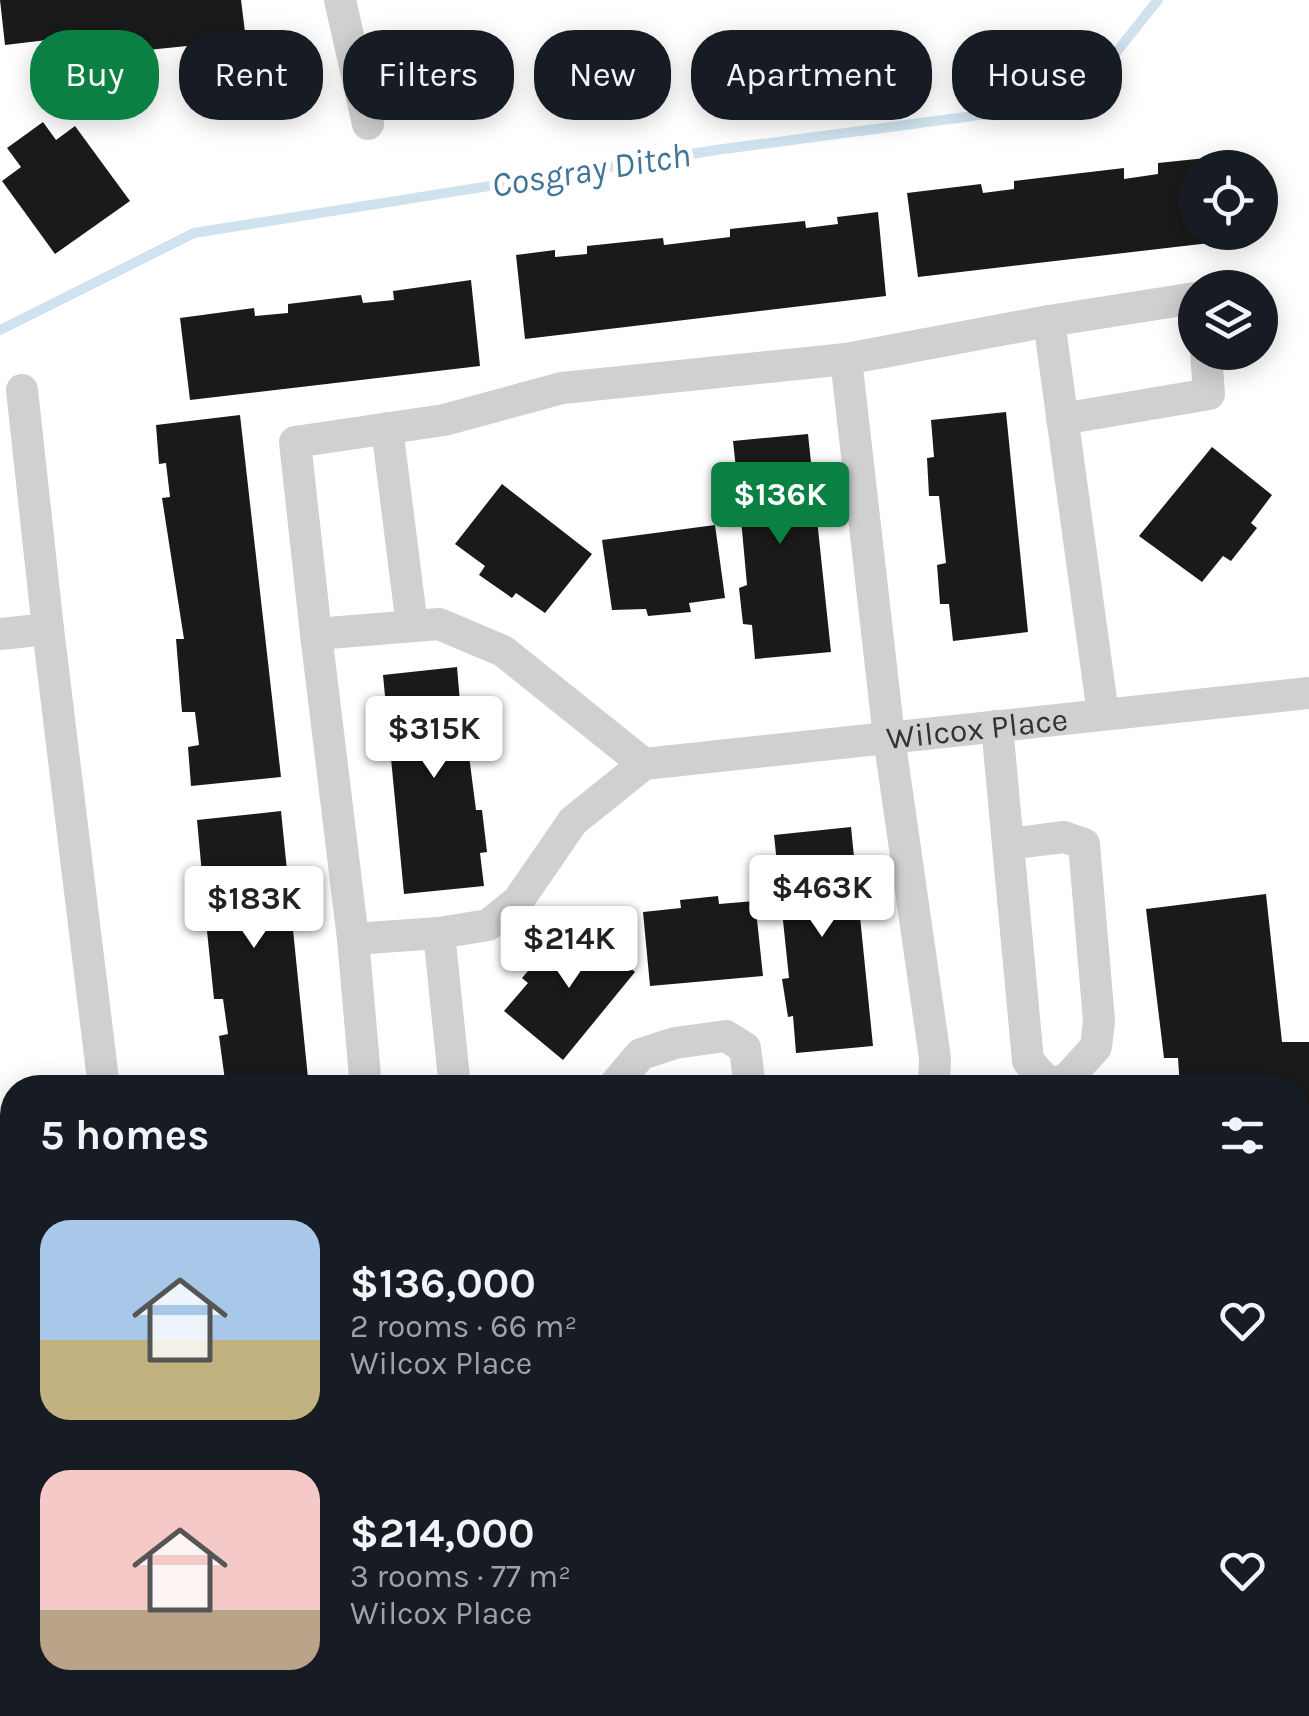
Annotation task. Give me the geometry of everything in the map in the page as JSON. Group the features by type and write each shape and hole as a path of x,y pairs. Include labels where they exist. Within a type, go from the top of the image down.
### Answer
{"street":[{"path":"340,0 368,124"},
{"path":"365,1075 353,939 295,442 444,420 562,388 846,360 1178,301"},
{"path":"1048,321 1103,714"},
{"path":"846,360 889,737 934,1075"},
{"path":"1062,419 1209,394 1207,370"},
{"path":"22,390 102,1075"},
{"path":"386,428 412,626"},
{"path":"316,634 439,624 503,651 644,764 573,821 518,900 488,924 440,933 353,939"},
{"path":"0,634 48,629"},
{"name":"Wilcox Place","path":"644,764 1309,693"},
{"path":"997,726 1028,1061 1041,1075"},
{"path":"1008,844 1064,837 1084,844 1099,1021 1096,1047 1070,1075"},
{"path":"440,933 454,1075"},
{"path":"623,1075 641,1054 675,1043 726,1036 745,1048 748,1075"}],"building":[{"path":"0,0 241,0 245,30 179,30 179,47 159,49 159,30 30,30 30,42 5,45"},
{"path":"43,122 56,140 75,126 130,201 55,254 2,181 21,167 7,148"},
{"path":"1178,161 1178,247 918,277 907,193 981,184 983,193 1014,189 1014,181 1124,168 1124,179 1158,174 1158,163"},
{"path":"878,212 886,296 525,339 516,255 555,250 555,257 587,254 587,246 663,238 664,245 730,237 730,229 805,221 806,228 838,224 837,217"},
{"path":"471,280 480,366 190,400 180,318 254,308 255,316 288,313 288,304 361,295 363,303 394,300 393,291"},
{"path":"1006,412 1028,632 953,641 949,604 940,604 937,565 946,563 939,496 929,496 927,458 934,457 931,420"},
{"path":"240,415 281,777 191,786 188,747 199,745 195,712 182,712 176,639 184,639 162,498 170,497 166,463 159,464 156,425"},
{"path":"808,434 831,652 755,659 752,625 743,624 739,588 747,585 741,519 731,519 728,479 737,478 733,441"},
{"path":"1212,447 1272,495 1251,523 1257,528 1231,561 1223,556 1202,582 1139,536"},
{"path":"502,484 592,554 545,613 516,593 512,598 479,575 485,566 455,544"},
{"path":"715,525 725,598 689,603 691,612 648,616 646,609 612,610 602,540"},
{"path":"457,667 460,702 471,702 476,748 468,748 476,810 482,810 487,852 480,853 484,886 404,894 383,675"},
{"path":"281,811 308,1075 224,1075 219,1036 228,1034 223,999 214,999 207,931 216,929 211,895 204,896 197,820"},
{"path":"851,827 873,1046 796,1053 793,1016 788,1017 782,979 789,978 782,911 773,913 771,873 778,873 774,835"},
{"path":"1266,894 1282,1042 1309,1042 1309,1075 1179,1075 1178,1058 1164,1058 1146,909"},
{"path":"718,896 719,904 755,901 763,976 650,986 643,912 681,908 680,900"},
{"path":"577,923 635,972 563,1060 504,1011 528,983 522,978 545,951 554,955"}],"waterway":[{"name":"Cosgray Ditch","path":"0,330 194,233 716,150 1064,104 1091,84 1158,0"}]}
